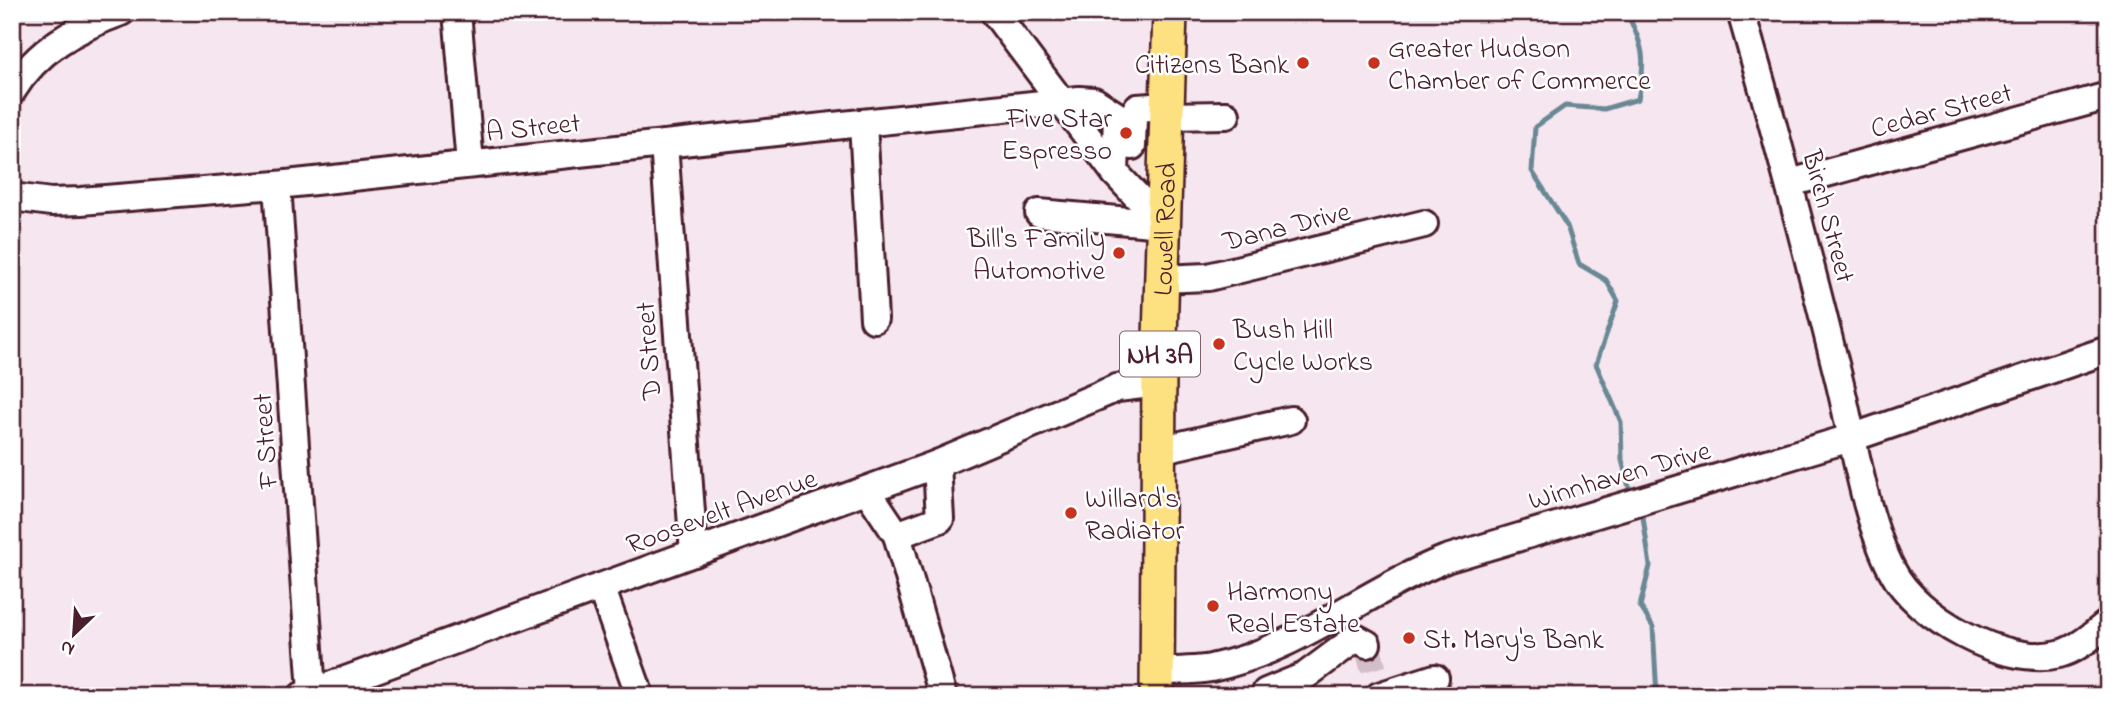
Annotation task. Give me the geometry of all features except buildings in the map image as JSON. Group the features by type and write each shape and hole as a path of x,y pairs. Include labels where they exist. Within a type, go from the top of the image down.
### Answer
{"main road":[{"name":"Lowell Road","path":"1157,683 1161,279 1170,12"}],"street":[{"path":"12,91 32,64 64,37 121,12"},
{"path":"457,12 470,164"},
{"path":"995,12 1060,102 1123,182 1163,224"},
{"name":"Birch Street","path":"1741,12 1790,183 1869,503 1892,571 1910,596 1934,615 1978,641 2017,653 2058,654 2076,647 2108,623"},
{"path":"1123,182 1117,116 1132,94 1143,89 1166,104"},
{"name":"Cedar Street","path":"1790,183 2108,96"},
{"name":"A Street","path":"12,197 51,202 81,201 277,185 1060,102 1094,101 1117,116"},
{"path":"1123,182 1133,116 1137,108 1166,104 1226,115"},
{"path":"863,123 874,319"},
{"name":"D Street","path":"664,144 694,553"},
{"name":"F Street","path":"277,185 307,694"},
{"path":"1039,213 1163,224"},
{"name":"Dana Drive","path":"1161,279 1208,277 1424,224"},
{"name":"Winnhaven Drive","path":"1157,683 1250,657 1315,627 1391,584 1446,559 1854,437 2108,350"},
{"name":"Roosevelt Avenue","path":"307,694 937,464 1117,388 1159,383"},
{"path":"1159,450 1292,420"},
{"path":"897,535 940,519 937,464"},
{"path":"867,490 897,535 943,696"},
{"path":"601,587 640,696"},
{"path":"1250,657 1267,694 1305,676 1356,638 1367,644"},
{"path":"1378,689 1435,678"}],"waterway":[{"path":"1626,12 1642,54 1638,99 1604,109 1565,106 1535,127 1532,171 1567,226 1579,264 1606,280 1618,301 1596,364 1621,422 1622,460 1629,487"},
{"path":"1643,517 1650,566 1640,606 1653,627 1657,696"}],"tunnel":[{"path":"1367,644 1375,675"}],"place":[{"name":"Citizens Bank","path":"1303,63"},
{"name":"Greater Hudson Chamber of Commerce","path":"1374,63"},
{"name":"Five Star Espresso","path":"1126,133"},
{"name":"Bill's Family Automotive","path":"1119,253"},
{"name":"Bush Hill Cycle Works","path":"1219,344"},
{"name":"Willard's Radiator","path":"1071,513"},
{"name":"Harmony Real Estate","path":"1213,606"},
{"name":"St. Mary's Bank","path":"1409,638"}]}
